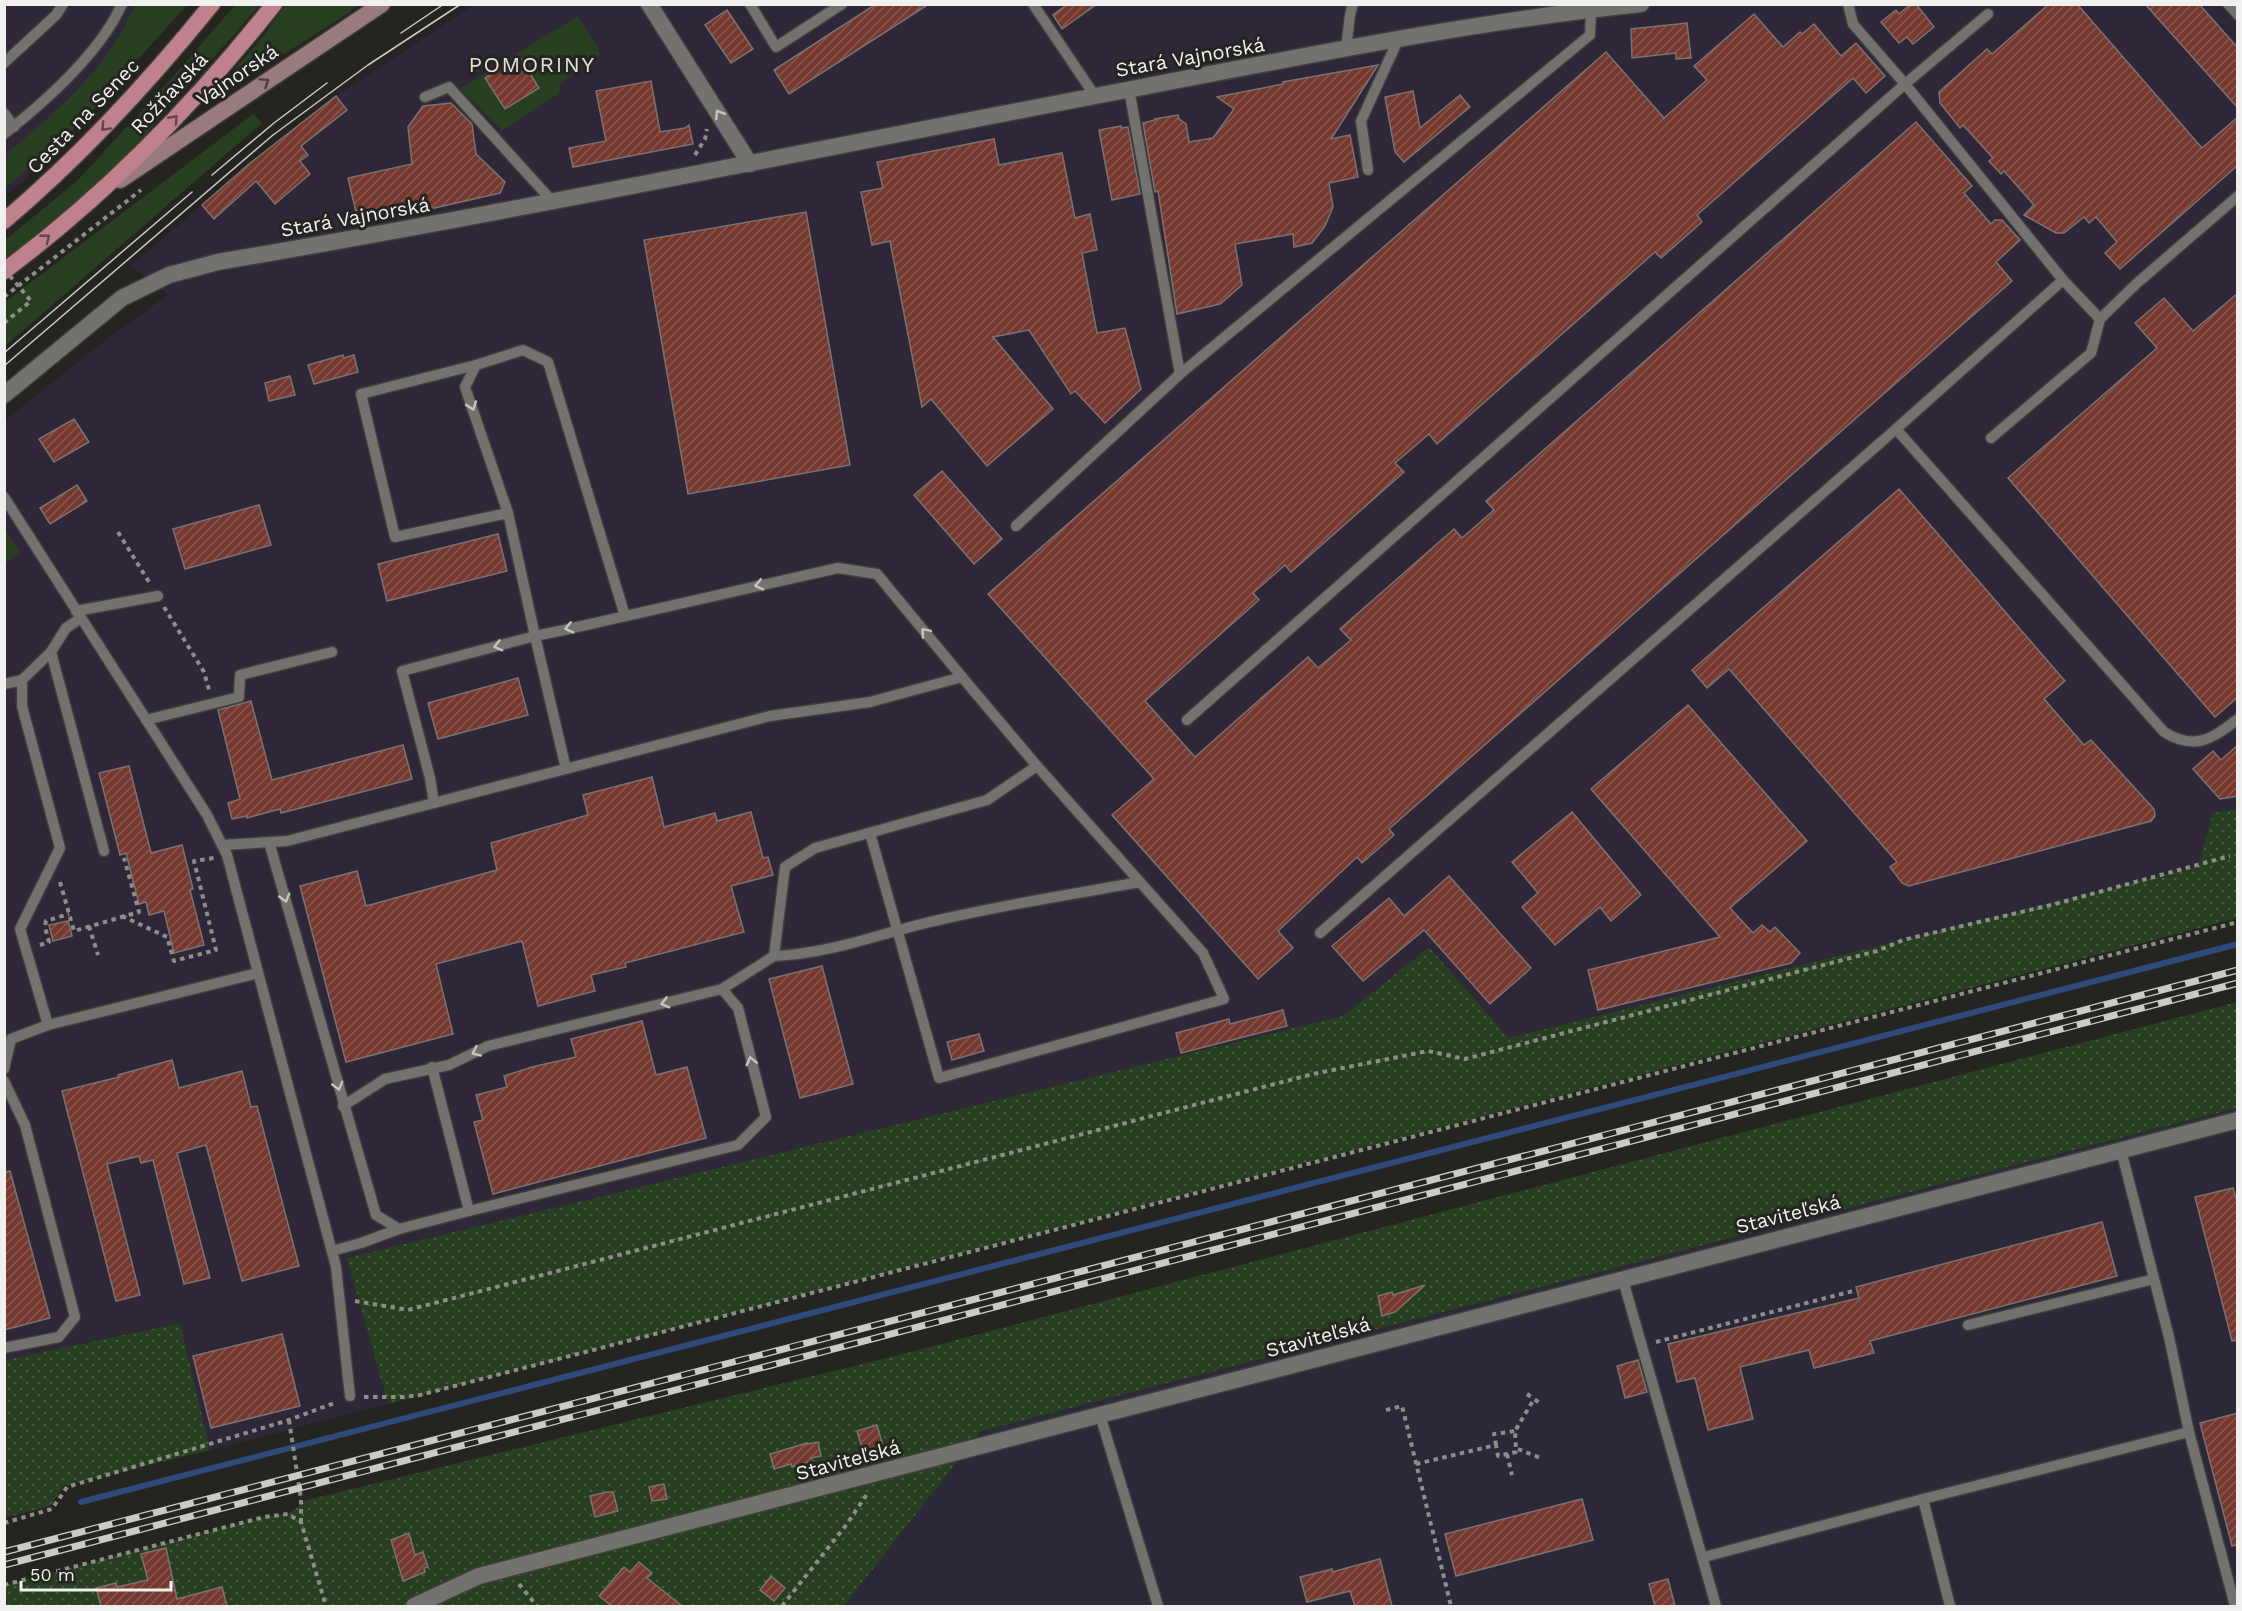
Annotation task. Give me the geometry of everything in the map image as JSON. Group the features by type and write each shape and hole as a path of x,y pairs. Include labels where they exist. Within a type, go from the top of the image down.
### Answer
{"main road":[{"name":"Rožňavská","path":"186,36 212,4"},
{"name":"Rožňavská","path":"87,204 157,139 221,68 274,4"},
{"name":"Vajnorská","path":"87,204 382,4"},
{"name":"Cesta na Senec","path":"4,221 91,142 186,36"},
{"path":"4,270 87,204"}],"street":[{"path":"649,4 750,164"},
{"name":"Stará Vajnorská","path":"4,395 122,298 169,275 218,262 554,202 1130,89 1467,27 1582,8 1641,4"},
{"name":"Staviteľská","path":"414,1606 479,1576 880,1474 2238,1120"}],"lane":[{"path":"4,63 56,15 63,4"},
{"path":"4,134 85,61 106,33 122,4"},
{"path":"750,4 776,47 842,4"},
{"path":"1033,4 1095,96"},
{"path":"1346,49 1353,4"},
{"path":"1848,4 1853,24 1905,84 2063,280 2100,319"},
{"path":"2228,4 2238,15"},
{"path":"1016,526 1180,374 1590,36 1582,8"},
{"path":"1187,720 1905,84 1988,14"},
{"path":"1368,170 1361,121 1398,40"},
{"path":"425,97 449,87 554,202"},
{"path":"1130,89 1180,374"},
{"path":"4,113 14,127"},
{"path":"1991,438 2091,353 2100,319 2136,284 2238,196"},
{"path":"1320,933 2063,280"},
{"path":"508,513 395,537 361,394 476,365 523,350 548,362 625,616"},
{"path":"476,365 465,387 508,513 566,769"},
{"path":"1896,429 2164,732 2191,742 2203,741 2216,736 2238,719"},
{"path":"4,496 207,815 224,850 336,1267 350,1396"},
{"path":"434,803 430,778 402,671 535,636 838,568 877,574 1037,766 1203,952 1224,999 939,1078 870,833"},
{"path":"4,684 22,680 51,652 66,628 79,614 158,596"},
{"path":"51,652 104,851"},
{"path":"146,720 239,696 240,675 332,652"},
{"path":"224,850 287,841 770,716 870,702 962,677"},
{"path":"22,680 22,706 60,848 20,929 48,1025"},
{"path":"774,956 785,867 815,848 987,800 1037,766"},
{"path":"269,842 376,1215 399,1229"},
{"path":"343,1106 385,1078 449,1065 488,1046 722,989 774,956 801,955 898,932 941,919 1140,882"},
{"path":"4,1069 11,1039 48,1025 258,973"},
{"path":"332,1251 399,1229 469,1210 738,1145 766,1117 738,1008 722,989"},
{"path":"432,1067 469,1210"},
{"path":"4,1348 59,1336 75,1317 25,1125 10,1105 6,1088"},
{"path":"2121,1150 2154,1279 2189,1432 2235,1606"},
{"path":"1968,1325 2154,1279"},
{"path":"1623,1280 1704,1557 1716,1606"},
{"path":"1100,1415 1158,1606"},
{"path":"1704,1557 2189,1432"},
{"path":"1923,1499 1950,1606"}],"path":[{"path":"685,158 696,154 705,139 708,121"},
{"path":"4,297 143,189"},
{"path":"4,270 31,301 4,323"},
{"path":"118,532 204,672 213,704"},
{"path":"122,916 167,937 174,961 216,950 194,861 224,850"},
{"path":"339,1298 408,1310 1313,1074 1428,1052 1465,1059 1487,1054 1877,951 1904,940 2055,904 2230,856"},
{"path":"55,859 74,931 139,912 124,858"},
{"path":"4,1523 52,1509 67,1486 290,1420 350,1396 420,1395 2238,922"},
{"path":"89,926 98,955"},
{"path":"1642,1345 1853,1291"},
{"path":"1527,1395 1540,1403"},
{"path":"1518,1449 1515,1431 1534,1399"},
{"path":"1386,1410 1402,1406 1451,1606"},
{"path":"290,1420 301,1499 301,1521 326,1606"},
{"path":"1515,1431 1494,1434 1498,1456 1516,1452 1518,1449"},
{"path":"1416,1464 1496,1445"},
{"path":"1518,1449 1543,1459"},
{"path":"1507,1454 1512,1475"},
{"path":"782,1606 847,1524 880,1474"},
{"path":"4,1585 264,1517 288,1514 301,1521"},
{"path":"530,1598 537,1606"}],"shaded area":[{"path":"5,5 180,5 25,179 5,196"},
{"path":"473,5 2237,5 2238,809 2213,813 2198,866 1509,1038 1429,947 1343,1016 348,1258 388,1404 210,1450 179,1323 5,1360 5,420 99,345 168,295 131,266 249,164 336,96"},
{"path":"2237,1108 2237,1606 844,1606 981,1431"}],"green space":[{"path":"286,4 359,5 220,94 214,92 261,39"},
{"path":"135,5 187,5 78,126 5,188 5,155 63,104 102,62"},
{"path":"235,5 260,5 115,169 5,260 5,240 77,181"},
{"path":"578,16 598,47 600,56 559,84 560,93 502,131 460,88"},
{"path":"253,114 262,123 5,346 5,302"},
{"path":"4,528 20,552 5,564 4,564"},
{"path":"2237,809 2237,918 388,1404 347,1258 1343,1016 1429,947 1509,1038 2198,866 2213,813"},
{"path":"2237,1002 2237,1108 981,1431 844,1606 5,1606 5,1585 264,1517 288,1514 307,1500 903,1354"},
{"path":"180,1323 210,1450 64,1486 50,1506 5,1518 5,1360"}],"building":[{"path":"876,4 929,4 789,94 774,70"},
{"path":"1068,4 1097,4 1062,29 1053,15"},
{"path":"1911,4 1916,4 1934,27 1913,44 1907,37 1899,43 1881,22 1896,10 1899,14"},
{"path":"2049,4 2077,4 2202,148 2238,117 2238,165 2120,269 2105,253 2117,242 2096,217 2089,223 2084,217 2064,233 2056,233 2024,215 2034,205 2004,171 2001,174 1989,161 1993,158 1963,125 1960,128 1940,103 1939,92 1987,49 1992,54"},
{"path":"2145,4 2199,4 2238,48 2238,108"},
{"path":"727,10 753,49 731,63 705,25"},
{"path":"1754,14 1783,47 1800,32 1802,34 1814,24 1841,56 1856,43 1885,76 1866,93 1853,78 1697,215 1702,222 1661,258 1655,252 1437,444 1429,434 1395,463 1404,472 1291,572 1285,565 1253,593 1259,600 1145,701 1195,757 1308,657 1318,668 1351,640 1340,629 1454,529 1462,538 1494,510 1486,501 1916,122 1972,186 1964,193 1991,224 1995,220 2002,220 2020,240 1996,262 2012,281 1389,829 1394,835 1362,863 1357,857 1278,931 1293,948 1258,979 1112,815 1154,779 988,594 1606,52 1664,118 1707,80 1694,66"},
{"path":"1687,23 1691,58 1676,59 1676,53 1632,58 1631,29"},
{"path":"519,56 539,88 505,109 485,78"},
{"path":"1378,65 1331,139 1350,135 1358,177 1329,183 1333,207 1325,226 1312,243 1294,247 1293,234 1235,244 1242,285 1220,304 1177,314 1158,191 1155,192 1143,123 1178,115 1179,119 1186,124 1189,142 1213,138 1234,109 1217,97 1283,84 1283,82"},
{"path":"651,81 660,132 685,128 689,125 693,144 573,167 569,148 606,141 596,91"},
{"path":"1413,91 1420,128 1460,95 1470,107 1404,162 1395,152 1385,97"},
{"path":"336,96 347,110 301,146 308,155 300,161 310,174 275,204 256,181 214,219 202,205 249,164"},
{"path":"451,103 472,124 476,154 505,182 500,193 359,225 348,178 412,164 408,127 423,106"},
{"path":"1121,126 1121,128 1128,127 1140,194 1112,200 1099,130"},
{"path":"994,139 999,165 1062,153 1075,218 1090,214 1097,250 1082,253 1097,333 1125,328 1141,389 1105,423 1075,391 1071,394 1029,330 993,337 1053,409 987,466 931,399 922,407 890,241 872,245 861,192 883,188 877,162"},
{"path":"806,212 850,465 688,494 644,240"},
{"path":"2238,293 2238,697 2215,717 2008,478 2157,348 2135,323 2164,298 2193,331"},
{"path":"343,355 344,358 354,355 358,372 314,384 308,365"},
{"path":"290,376 295,395 269,401 265,383"},
{"path":"74,419 89,442 54,462 39,439"},
{"path":"942,471 1002,539 974,564 914,495"},
{"path":"77,485 87,501 50,524 40,508"},
{"path":"1899,489 2065,681 2044,699 2084,745 2091,740 2154,809 2155,816 2151,821 1909,886 1902,883 1890,867 1897,862 1729,669 1707,688 1692,670"},
{"path":"259,505 271,545 185,569 173,529"},
{"path":"498,534 507,571 387,601 378,564"},
{"path":"518,678 528,715 438,739 428,703"},
{"path":"251,701 272,780 403,745 412,779 281,813 280,809 247,818 247,816 232,819 228,803 240,799 218,710"},
{"path":"1688,705 1807,841 1730,908 1753,933 1762,925 1770,932 1775,927 1800,953 1791,963 1598,1010 1588,970 1720,937 1591,789"},
{"path":"2238,745 2238,796 2220,799 2193,769 2213,751 2221,760"},
{"path":"129,766 151,853 182,845 193,889 190,890 204,945 174,953 164,911 149,915 146,902 139,904 126,853 120,855 99,773"},
{"path":"652,777 664,827 715,813 717,821 751,812 763,858 768,857 773,875 731,886 744,932 625,963 626,967 591,975 595,991 538,1006 522,941 436,964 453,1034 346,1062 300,886 357,871 366,906 497,870 491,843 588,815 583,795"},
{"path":"1572,812 1641,895 1611,921 1600,907 1555,945 1522,907 1538,893 1512,862"},
{"path":"1449,876 1531,968 1490,1004 1424,930 1363,981 1332,946 1389,898 1404,916"},
{"path":"68,921 72,936 53,941 49,925"},
{"path":"822,966 853,1084 800,1098 769,979"},
{"path":"1283,1010 1287,1026 1181,1053 1176,1033 1229,1019 1230,1024"},
{"path":"642,1021 656,1075 687,1067 706,1138 493,1194 474,1122 483,1120 476,1095 507,1087 504,1076 576,1057 571,1039"},
{"path":"979,1034 984,1051 952,1060 947,1042"},
{"path":"172,1060 179,1088 242,1071 251,1107 257,1106 299,1266 242,1281 206,1145 177,1153 210,1278 184,1284 153,1160 141,1163 139,1156 107,1164 140,1295 116,1301 62,1091 119,1077 118,1075"},
{"path":"10,1171 50,1318 4,1330 4,1172"},
{"path":"2233,1188 2238,1205 2238,1340 2232,1341 2195,1197"},
{"path":"2102,1222 2117,1276 1870,1341 1874,1353 1814,1368 1809,1350 1740,1367 1753,1419 1708,1430 1695,1378 1677,1382 1668,1344 1859,1298 1856,1287"},
{"path":"1425,1285 1395,1312 1382,1316 1378,1296 1392,1292 1393,1295"},
{"path":"282,1334 300,1406 211,1428 193,1356"},
{"path":"1638,1360 1647,1392 1625,1398 1617,1366"},
{"path":"2238,1413 2238,1545 2232,1546 2200,1423"},
{"path":"877,1425 883,1446 863,1451 857,1431"},
{"path":"818,1442 821,1456 792,1467 791,1464 774,1469 770,1454"},
{"path":"664,1484 667,1499 652,1501 649,1487"},
{"path":"613,1492 618,1511 595,1517 590,1496"},
{"path":"1582,1499 1593,1540 1456,1576 1445,1534"},
{"path":"409,1533 415,1555 423,1552 428,1567 424,1568 425,1572 403,1581 391,1540"},
{"path":"166,1548 177,1599 222,1587 227,1606 101,1606 96,1588 116,1583 117,1587 148,1580 141,1554"},
{"path":"1380,1559 1392,1606 1355,1606 1350,1591 1307,1602 1300,1577 1332,1569 1332,1572"},
{"path":"639,1562 652,1573 647,1578 682,1606 612,1606 599,1596 624,1567 630,1572"},
{"path":"771,1576 785,1588 774,1601 760,1590"},
{"path":"1668,1579 1675,1606 1655,1606 1649,1584"}],"waterway":[{"path":"81,1502 2238,944"}],"tram line":[{"path":"401,33 444,4"},
{"path":"4,366 273,135 368,65 461,4"},
{"path":"212,175 274,123 327,83"},
{"path":"4,353 192,192"}],"railway":[{"path":"4,1552 2238,970"},
{"path":"4,1565 2238,983"}],"district":[{"name":"POMORINY","path":"532,64"}]}
